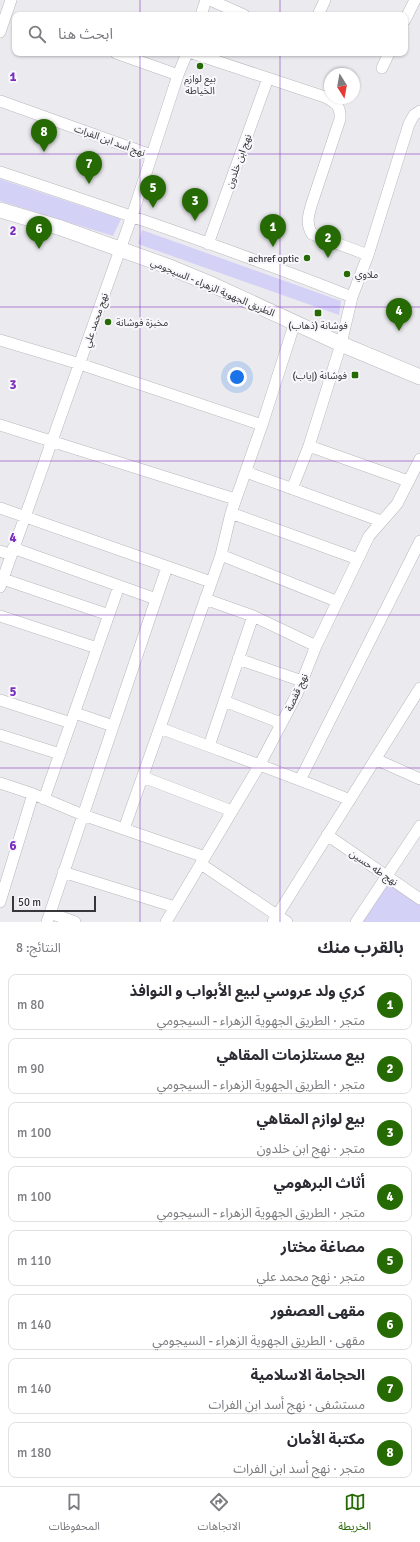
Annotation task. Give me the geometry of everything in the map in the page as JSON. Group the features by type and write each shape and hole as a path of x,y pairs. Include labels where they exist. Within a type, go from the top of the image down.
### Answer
{"main road":[{"name":"الطريق الجهوية الزهراء - السيجومي","path":"0,210 61,228 213,285 341,344 420,377"}],"street":[{"path":"0,32 11,16 11,0"},
{"path":"202,12 206,0"},
{"path":"210,0 237,12"},
{"path":"319,12 325,0"},
{"path":"408,14 415,0 420,2"},
{"path":"124,56 178,75"},
{"name":"نهج محمد علي","path":"2,583 8,551 25,516 80,364 186,56"},
{"path":"201,56 326,97 337,104 340,119 311,206 307,221 308,228 312,234 368,255"},
{"path":"382,68 388,56"},
{"name":"نهج ابن خلدون","path":"208,244 268,78"},
{"name":"نهج أسد ابن الفرات","path":"0,101 151,155"},
{"path":"292,489 309,446 341,344 352,297 368,255 409,124 414,115 420,111"},
{"path":"0,172 132,216 352,297"},
{"path":"124,829 211,582 231,513 262,425 295,322"},
{"path":"0,340 80,364 262,425"},
{"path":"0,425 236,499"},
{"path":"309,446 408,481"},
{"name":"نهج قفصة","path":"166,922 259,766 297,694 336,601 369,536 397,504 420,459"},
{"path":"246,472 381,521"},
{"path":"0,508 211,582"},
{"path":"231,513 358,559"},
{"path":"300,780 420,540"},
{"path":"8,551 156,599"},
{"path":"220,555 336,601"},
{"path":"75,922 49,918 63,872 167,567"},
{"path":"2,583 109,615"},
{"path":"44,799 119,586"},
{"path":"205,599 253,616 316,646"},
{"path":"0,616 97,648"},
{"path":"209,746 253,616"},
{"path":"238,659 302,681"},
{"path":"275,918 375,759 416,703 420,688"},
{"path":"0,700 113,726"},
{"path":"224,701 281,723"},
{"path":"160,728 350,800"},
{"path":"0,735 60,754"},
{"path":"375,759 420,779"},
{"path":"143,777 232,811"},
{"path":"0,783 33,794 203,860 275,918 287,922"},
{"path":"0,902 3,884 33,794"},
{"path":"356,922 420,826"},
{"name":"نهج طه حسين","path":"327,835 420,899"},
{"path":"63,872 175,907"}],"shaded area":[{"path":"0,179 121,219 113,236 0,201"},
{"path":"142,230 341,301 339,315 138,244"},
{"path":"387,879 420,901 420,922 359,922"}],"place":[{"name":"بيع لوازم الخياطة","path":"200,66"},
{"name":"مكتبة الأمان","path":"44,152"},
{"name":"الحجامة الاسلامية","path":"89,184"},
{"name":"مصاغة مختار","path":"153,208"},
{"name":"بيع لوازم المقاهي","path":"195,221"},
{"name":"كري ولد عروسي لبيع الأبواب و النوافذ","path":"273,247"},
{"name":"مقهى العصفور","path":"39,249"},
{"name":"achref optic","path":"307,258"},
{"name":"بيع مستلزمات المقاهي","path":"328,258"},
{"name":"ملاوي","path":"347,274"},
{"name":"فوشانة (ذهاب)","path":"318,313"},
{"name":"مخبزة فوشانة","path":"108,322"},
{"name":"أثاث البرهومي","path":"399,331"},
{"name":"فوشانة (إياب)","path":"355,375"}]}
